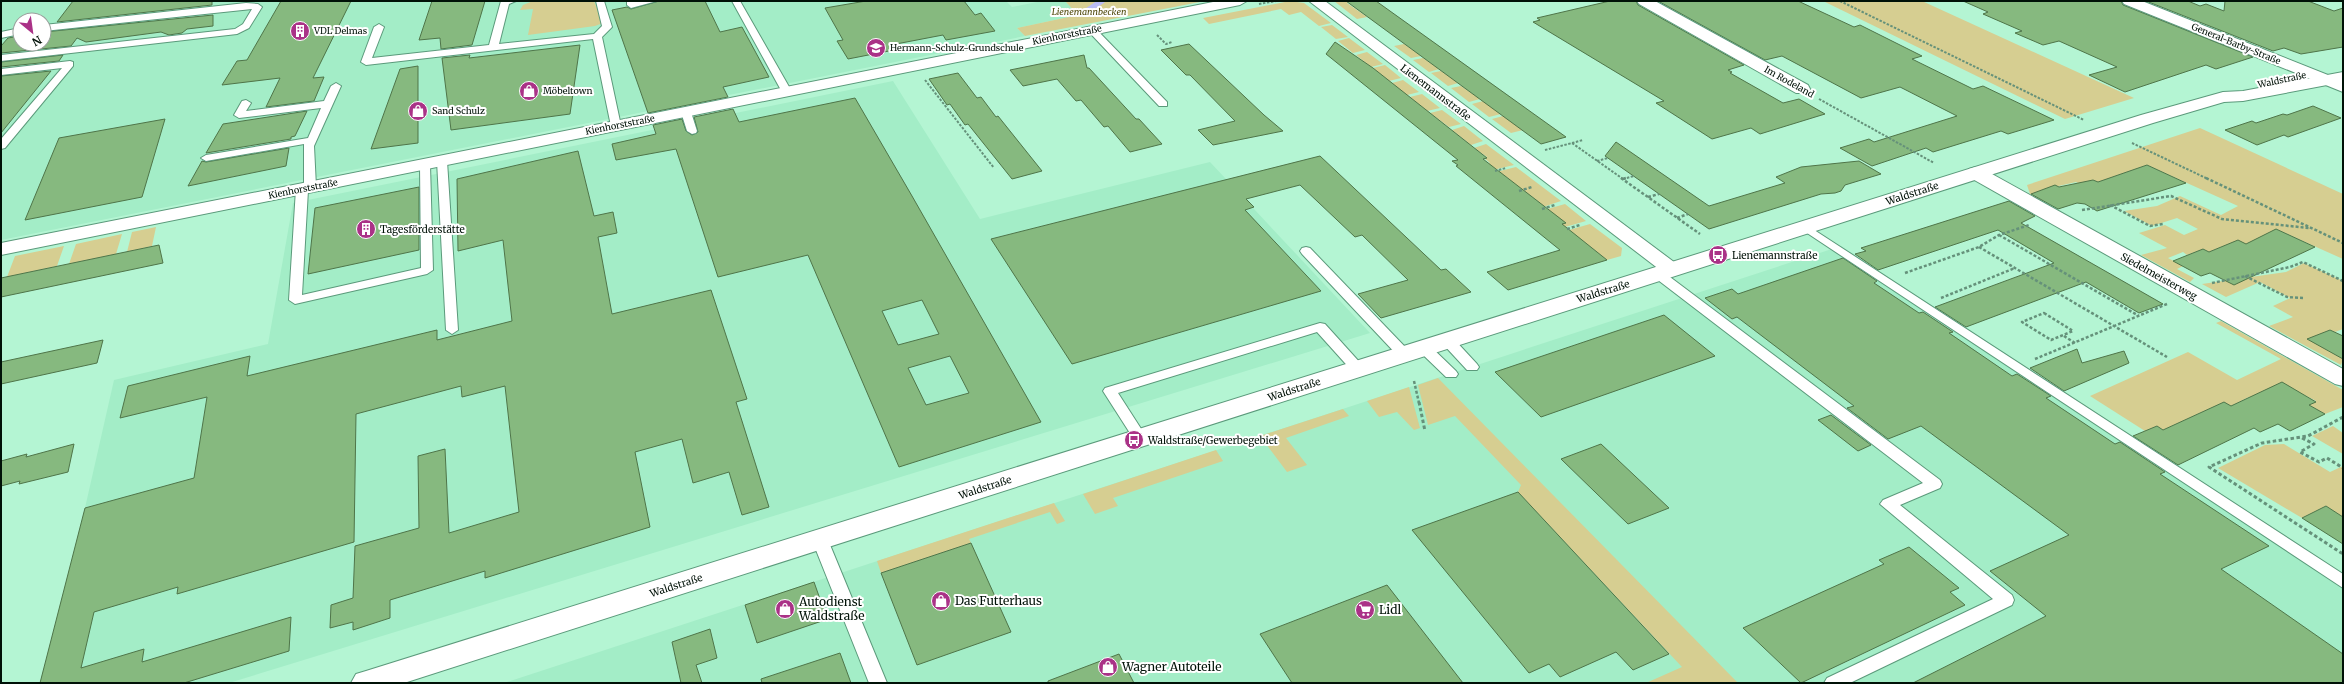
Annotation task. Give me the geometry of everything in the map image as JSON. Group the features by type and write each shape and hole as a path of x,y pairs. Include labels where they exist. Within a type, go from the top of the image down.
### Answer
{"street":[{"name":"Kienhorststraße","path":"1,249 1240,1"},
{"name":"Lienemannstraße","path":"1316,1 1665,272"},
{"name":"Im Rodeland","path":"1644,1 1802,89"},
{"name":"General-Barby-Straße","path":"2129,1 2343,87"},
{"name":"Waldstraße","path":"2223,97 2233,90 2343,68"},
{"name":"Waldstraße","path":"366,683 2147,118 2223,97 2243,96 2343,77"},
{"name":"Siedelmeisterweg","path":"1976,173 2343,378"}],"lane":[{"path":"493,47 505,2 512,1"},
{"path":"379,27 366,62 597,36 607,27 600,1"},
{"path":"631,1 631,5 653,1"},
{"path":"736,1 787,92"},
{"path":"1,58 237,31 246,26 258,7 246,6 52,27"},
{"path":"1092,30 1163,104"},
{"path":"1,35 12,32"},
{"path":"597,36 616,126"},
{"path":"1,72 70,64 1,146"},
{"path":"336,86 309,146 295,300 428,270 434,163"},
{"path":"246,103 239,115 328,104"},
{"path":"686,112 692,131"},
{"path":"206,158 312,140"},
{"path":"434,163 452,330"},
{"path":"1805,227 2343,582"},
{"path":"1306,251 1414,351 1450,374"},
{"path":"1665,272 1935,484 1888,504 2006,600 1833,683"},
{"path":"1140,438 1110,391 1320,327 1358,369"},
{"path":"1447,340 1472,367"},
{"path":"820,540 878,683"}],"path":[{"path":"1840,1 2079,118"},
{"path":"1156,34 1166,44"},
{"path":"1162,45 1172,42"},
{"path":"924,79 994,168"},
{"name":"Im Rodeland","path":"1802,89 1934,162"},
{"path":"1542,151 1583,140"},
{"path":"1572,143 1700,234"},
{"path":"2136,145 2343,243"},
{"path":"1597,161 1608,158"},
{"path":"1623,179 1634,176"},
{"path":"1648,197 1659,194"},
{"path":"2076,212 2110,205 2172,196 2222,219 2312,228"},
{"path":"2110,205 2150,226 2164,224"},
{"path":"1677,218 1688,214"},
{"path":"1904,274 1979,247 1999,235 2037,223"},
{"path":"1999,235 2139,316"},
{"path":"1979,247 2167,357"},
{"path":"2210,284 2216,281 2290,267 2303,262 2343,281"},
{"path":"1935,301 2015,268"},
{"path":"2244,276 2287,297 2303,298"},
{"path":"2030,361 2168,304"},
{"path":"2044,313 2073,331 2063,335 2052,340 2022,322 2044,313"},
{"path":"2063,335 2075,343"},
{"path":"1414,381 1425,431"},
{"path":"2343,417 2308,436 2262,442 2209,467 2343,554"},
{"path":"2301,437 2314,444 2300,452 2319,462 2327,458 2343,468"}],"shaded area":[{"path":"1,1 1006,1 1012,7 1042,1 1065,1 1078,15 1017,28 1025,36 1,240"},
{"path":"893,81 980,219 1210,162 1370,333 229,683 40,683 85,508 114,380 268,344 293,203"},
{"path":"1841,246 2343,574 2343,683 504,683"}],"green space":[{"path":"533,1 594,1 603,23 595,26 528,35 533,9 520,10 523,5"},
{"name":"Lienemannbecken","path":"1065,1 1205,1 1025,36 1017,28 1078,15"},
{"path":"1290,1 1304,3 1331,23 1319,26 1301,12 1289,15 1281,9 1209,24 1203,18"},
{"path":"1334,1 1354,1 1347,3 1367,17 1357,19"},
{"path":"1823,1 1922,1 2134,98 2065,119"},
{"path":"1332,25 1348,37 1336,39 1321,27"},
{"path":"1349,38 1365,50 1353,53 1338,41"},
{"path":"1404,44 1421,56 1411,58 1394,46"},
{"path":"1367,52 1383,64 1371,67 1356,55"},
{"path":"1423,58 1439,69 1429,72 1413,60"},
{"path":"1385,65 1401,78 1389,81 1373,68"},
{"path":"1441,71 1458,83 1448,86 1431,73"},
{"path":"1403,80 1419,92 1407,95 1392,83"},
{"path":"1461,86 1480,99 1469,102 1451,88"},
{"path":"1422,94 1440,108 1427,111 1410,97"},
{"path":"1483,101 1501,114 1489,117 1472,104"},
{"path":"1442,110 1461,124 1449,127 1430,113"},
{"path":"1503,116 1523,130 1511,133 1492,119"},
{"path":"1464,126 1483,141 1471,145 1452,130"},
{"path":"2200,128 2343,194 2343,259 2276,229 2262,240 2228,249 2223,246 2209,252 2203,249 2187,255 2183,252 2168,258 2183,266 2177,269 2194,278 2190,282 2141,255 2167,248 2139,233 2165,225 2184,235 2198,229 2177,218 2152,226 2124,211 2157,206 2180,196 2221,215 2238,206 2147,165 2098,182 2093,180 2080,184 2076,182 2041,190 2053,197 2042,201 2030,194 2027,185"},
{"path":"1486,144 1514,165 1493,170 1486,164 1490,163 1484,158 1487,157 1474,148"},
{"path":"1516,167 1561,201 1540,208 1540,203 1530,195 1526,196 1507,177 1503,178 1496,172"},
{"path":"1565,204 1586,221 1565,227 1562,224 1565,223 1544,210"},
{"path":"1590,224 1622,248 1621,256 1607,260 1569,230"},
{"path":"156,227 152,246 127,252 132,232"},
{"path":"122,234 116,254 69,264 76,244"},
{"path":"64,246 57,266 7,277 15,256"},
{"path":"2304,263 2343,281 2343,329 2335,332 2330,330 2314,337 2325,349 2343,359 2341,365 2269,326 2293,317 2273,306 2290,298 2260,282 2226,297 2202,284 2286,272"},
{"path":"2221,321 2343,390 2343,407 2325,414 2309,405 2316,401 2293,389 2255,401 2249,397 2231,406 2224,402 2163,430 2157,426 2145,431 2090,396 2188,352 2237,380 2281,359 2216,323"},
{"path":"1438,378 1738,683 1646,683 1682,667 1518,492 1521,485 1455,416 1428,425 1418,385"},
{"path":"1409,387 1420,428 1414,430 1397,412 1379,417 1367,401"},
{"path":"1343,409 1349,416 1286,438 1307,465 1287,472 1260,436"},
{"path":"2333,426 2343,433 2343,454 2312,436"},
{"path":"2284,444 2330,472 2343,466 2343,517 2326,506 2302,518 2218,468 2265,445"},
{"path":"1216,450 1223,461 1113,498 1118,506 1095,514 1083,494"},
{"path":"1054,503 1065,521 1057,524 1050,512 969,539 971,543 881,573 877,561"}],"building":[{"path":"73,1 212,1 212,5 57,22"},
{"path":"281,1 351,1 313,78 324,77 314,101 266,107 280,78 222,85 237,61 247,60"},
{"path":"432,1 485,1 472,45 441,49 440,38 419,40"},
{"path":"659,1 705,1 720,32 742,27 769,77 723,87 728,97 648,113 612,10 627,7 631,9"},
{"path":"866,1 964,1 975,15 981,13 995,31 946,40 943,35 896,44 899,49 848,59 837,41 843,40 825,8"},
{"path":"1346,1 1376,1 1566,137 1541,144"},
{"path":"1610,1 1636,1 1638,5 1744,65 1728,70 1732,72 1730,73 1783,103 1799,99 1825,114 1760,134 1751,128 1712,139 1656,103 1664,101 1533,22 1540,20 1537,18"},
{"path":"1658,1 1798,1 1854,27 1860,25 1922,56 1912,59 1973,89 1983,86 2054,120 2008,134 2001,131 1933,152 1926,148 1872,166 1840,148 1869,139 1874,142 1957,116 1900,87 1861,98 1782,56 1765,60"},
{"path":"1963,1 2121,1 2123,5 2253,57 2216,69 2206,65 2125,92 2089,75 2117,67 2059,41 2043,45 2015,33 2022,31 1983,14 1988,12"},
{"path":"2146,1 2188,1 2200,6 2206,4 2224,11 2225,1 2308,1 2334,11 2343,8 2343,47 2301,54 2284,48 2273,51"},
{"path":"213,15 213,26 187,29 182,33 169,35 161,32 86,42 77,38 71,46 52,48 52,31"},
{"path":"12,37 12,52 1,53 1,46 8,38"},
{"path":"1335,42 1373,68 1487,158 1483,159 1566,223 1562,224 1607,260 1508,290 1487,272 1560,250 1456,166 1458,165 1452,161 1458,160 1326,54"},
{"path":"1189,44 1283,131 1213,145 1198,130 1235,121 1190,75 1186,75 1161,50"},
{"name":"Möbeltown","path":"580,45 570,114 451,130 442,58 470,55 469,58"},
{"path":"63,55 59,61 1,67 1,62"},
{"path":"1084,55 1087,68 1089,68 1136,119 1139,119 1162,144 1130,152 1108,126 1104,127 1081,100 1076,101 1057,79 1023,86 1010,70"},
{"path":"418,66 418,143 371,149 400,69"},
{"path":"51,71 1,133 1,76"},
{"path":"958,73 977,98 981,97 996,117 998,116 1042,171 1012,179 968,124 965,125 950,104 947,105 929,79"},
{"path":"855,98 1041,422 899,467 808,255 718,277 676,149 616,160 612,144 656,134 653,125 682,119 686,131 692,135 698,132 694,117 733,109 739,122","holes":["922,300 939,334 898,345 882,311","950,356 969,393 926,405 908,368"]},
{"path":"2313,106 2341,118 2288,137 2284,135 2257,145 2225,130 2252,121 2256,123 2283,114 2287,115"},
{"path":"307,111 295,136 291,137 291,139 206,153 223,124"},
{"path":"165,119 142,197 25,220 59,138"},
{"path":"1616,142 1709,206 1785,183 1776,177 1801,167 1859,161 1881,174 1845,185 1841,191 1835,193 1821,194 1709,229 1605,156"},
{"path":"289,148 286,166 188,186 202,161 206,162"},
{"path":"578,151 594,216 613,212 617,233 598,237 612,314 711,290 747,399 736,402 769,507 742,515 729,472 693,483 682,439 635,452 650,527 485,578 485,571 390,600 390,618 353,630 353,622 330,628 331,605 353,598 355,546 419,528 418,456 445,449 449,533 519,512 505,386 462,397 461,386 356,414 354,542 177,594 178,587 94,612 81,668 144,649 142,662 291,617 289,651 184,683 40,683 85,508 194,478 207,397 120,418 128,386 250,356 247,376 437,330 437,340 512,321 503,240 458,251 457,179"},
{"path":"1320,156 1441,270 1446,269 1471,292 1381,318 1358,294 1408,280 1362,235 1355,237 1300,185 1246,199 1254,207 1245,210 1321,291 1072,364 991,239"},
{"path":"2147,165 2186,183 2097,211 2085,204 2077,203 2058,209 2031,194 2055,185 2059,187 2093,180 2098,182"},
{"name":"Tagesförderstätte","path":"419,187 419,250 308,274 315,208"},
{"path":"2009,201 2035,216 2021,223 2163,304 2139,313 2086,282 1966,327 1935,307 2054,263 1998,230 1878,270 1855,254 1866,251 1861,248"},
{"path":"2276,229 2315,247 2234,285 2210,273 2201,276 2173,261 2203,249 2209,252 2238,240 2246,244"},
{"path":"159,245 163,263 1,297 1,278"},
{"path":"1843,258 1877,281 1874,283 1919,313 1923,312 1953,332 1949,333 2012,376 2017,374 2051,396 2046,398 2115,444 2120,442 2165,472 2160,474 2269,546 2221,569 2343,654 2343,683 1913,683 2046,616 1990,571 2069,535 1921,426 1888,439 1847,408 1854,406 1737,317 1732,319 1705,298 1732,289 1738,294"},
{"path":"1664,315 1715,356 1541,417 1495,372"},
{"path":"2330,330 2343,336 2343,359 2307,339"},
{"path":"103,340 97,363 1,384 1,362"},
{"path":"2077,349 2082,363 2124,351 2129,363 2064,391 2030,368"},
{"path":"2282,382 2316,402 2309,405 2325,414 2290,431 2278,424 2260,432 2254,428 2178,465 2133,436 2157,426 2163,430 2224,402 2231,406"},
{"path":"1831,415 1871,445 1858,451 1818,420"},
{"path":"74,444 68,472 19,484 20,481 1,486 1,461 27,454 26,457"},
{"path":"1601,444 1669,508 1628,524 1561,459"},
{"path":"1518,492 1669,654 1633,670 1616,652 1560,677 1549,664 1529,673 1412,530"},
{"path":"2326,506 2343,517 2343,544 2302,518"},
{"path":"971,543 1011,632 917,665 881,573"},
{"path":"1909,547 1959,588 1950,592 1965,605 1801,683 1743,628 1884,564 1879,560"},
{"name":"Autodienst Waldstraße","path":"814,582 826,616 824,617 825,620 757,643 745,605"},
{"name":"Lidl","path":"1387,585 1463,683 1292,683 1260,634"},
{"path":"710,629 717,658 696,665 702,683 681,683 672,642"},
{"path":"840,653 851,683 762,683 761,679"},
{"path":"1119,654 1134,683 1048,683 1048,681"}],"waterway":[{"path":"1085,12 1102,1"}],"place":[{"name":"VDL Delmas","path":"300,31"},
{"name":"Hermann-Schulz-Grundschule","path":"876,48"},
{"name":"Möbeltown","path":"529,91"},
{"name":"Sand Schulz","path":"418,111"},
{"name":"Tagesförderstätte","path":"366,229"},
{"name":"Lienemannstraße","path":"1718,255"},
{"name":"Waldstraße/Gewerbegebiet","path":"1134,440"},
{"name":"Das Futterhaus","path":"941,601"},
{"name":"Autodienst Waldstraße","path":"785,609"},
{"name":"Lidl","path":"1365,610"},
{"name":"Wagner Autoteile","path":"1108,667"}]}
